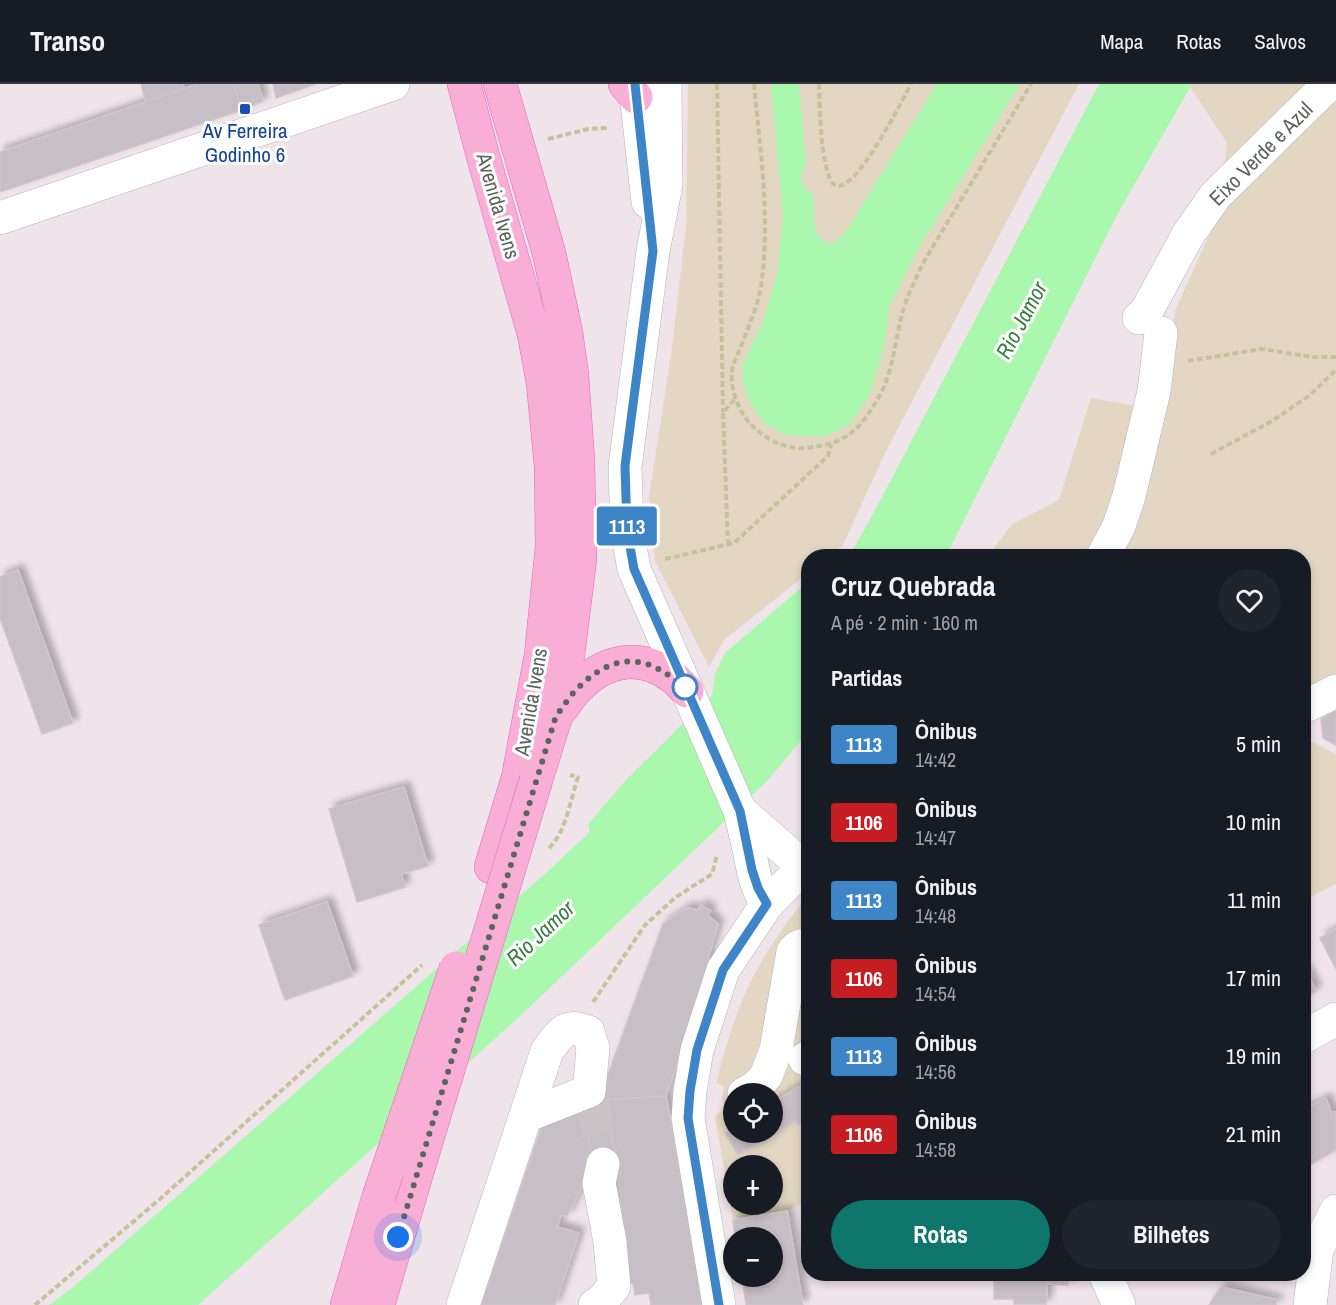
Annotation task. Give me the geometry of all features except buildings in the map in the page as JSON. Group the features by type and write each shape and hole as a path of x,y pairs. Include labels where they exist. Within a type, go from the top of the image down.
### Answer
{"main road":[{"name":"Avenida Ivens","path":"347,1305 379,1196 491,867 518,778 541,655 552,547 551,466 543,383 534,334 464,84"},
{"name":"Avenida Ivens","path":"378,1305 556,716 568,655 580,559 578,461 572,375 566,332 549,253 500,84"},
{"path":"556,716 575,690 591,676 621,662 647,663 674,678 687,691"}],"street":[{"path":"0,218 393,84"},
{"name":"Eixo Verde e Azul","path":"1157,365 1146,312 1188,235 1215,196 1329,84"},
{"path":"640,95 653,251"},
{"path":"640,95 666,185 653,251 625,466 627,530 634,569 740,811 752,870 767,904"},
{"path":"1107,549 1119,526 1129,496 1154,391 1157,365"},
{"path":"1311,704 1336,691"},
{"path":"740,811 801,861"},
{"path":"719,1305 688,1118 697,1050 723,970 767,904 801,870"},
{"path":"760,1083 766,1076 776,1050 793,952 801,946"},
{"path":"1311,1032 1336,1019"},
{"path":"463,1305 547,1051 564,1031 576,1027 588,1032 593,1048 591,1097 526,1116"},
{"path":"690,1091 723,1097"},
{"path":"595,1305 601,1302 614,1286 610,1242 599,1183 603,1164"},
{"path":"1310,1305 1317,1249 1336,1211"},
{"path":"1108,1281 1119,1305"}],"path":[{"path":"717,84 723,412 728,545"},
{"path":"754,84 765,207 765,246 762,280 756,307 731,368 732,382 735,399 753,427 774,442 802,449 831,444 854,431 876,400 885,384 902,314 923,263 1031,84"},
{"path":"819,84 826,171 833,184 838,186 851,180 877,146 910,84"},
{"path":"517,147 588,129 640,95"},
{"path":"1157,365 1262,349 1313,357 1336,357"},
{"path":"1211,454 1272,421 1310,395 1336,370"},
{"path":"723,412 735,399"},
{"path":"655,561 734,543 828,456 831,444"},
{"path":"544,852 553,844 564,825 578,777"},
{"path":"576,1027 645,925 676,897 712,874 718,851"},
{"path":"35,1305 160,1199 423,965"}],"shaded area":[{"path":"688,84 1079,84 885,453 843,545 838,549 801,549 801,579 724,640 709,667 655,561 649,497 671,355 686,227"},
{"path":"1192,84 1336,84 1336,675 1311,686 1311,549 993,549 1012,524 1059,500 1091,398 1160,410 1175,311 1219,213 1227,143 1190,87"},
{"path":"1311,742 1336,754 1336,884 1311,896"},
{"path":"801,905 801,1204 783,1212 783,1155 723,1155 723,1162 715,1116 723,1110 723,1143 783,1143 783,1083 723,1083 723,1086 716,1083 741,1003 771,945"},
{"path":"732,1215 763,1215 733,1220"}],"water":[{"path":"771,84 799,84 806,164 801,178 805,187 813,195 815,230 821,240 833,244 844,234 937,84 1020,84 917,251 890,305 883,352 870,394 849,425 823,437 786,435 764,423 749,401 742,381 743,363 762,324 777,274 783,217"},
{"name":"Rio Jamor","path":"1099,84 1192,84 1117,215 950,549 852,549 873,514"},
{"name":"Rio Jamor","path":"801,588 801,740 767,781 518,1018 198,1305 49,1305 71,1289 590,832 588,824 627,779 712,695 715,674 725,653"}],"tunnel":[{"path":"593,1103 603,1164"}],"bus line":[{"name":"1113","path":"635,84 653,251 625,466 627,530 634,569 740,811 752,870 767,904 723,970 697,1050 690,1091 688,1118 719,1305"}],"place":[{"name":"Av Ferreira Godinho 6","path":"245,109"}],"route":[{"path":"398,1237 556,716 575,690 591,676 621,662 647,663 674,678 687,691 685,687"}]}
